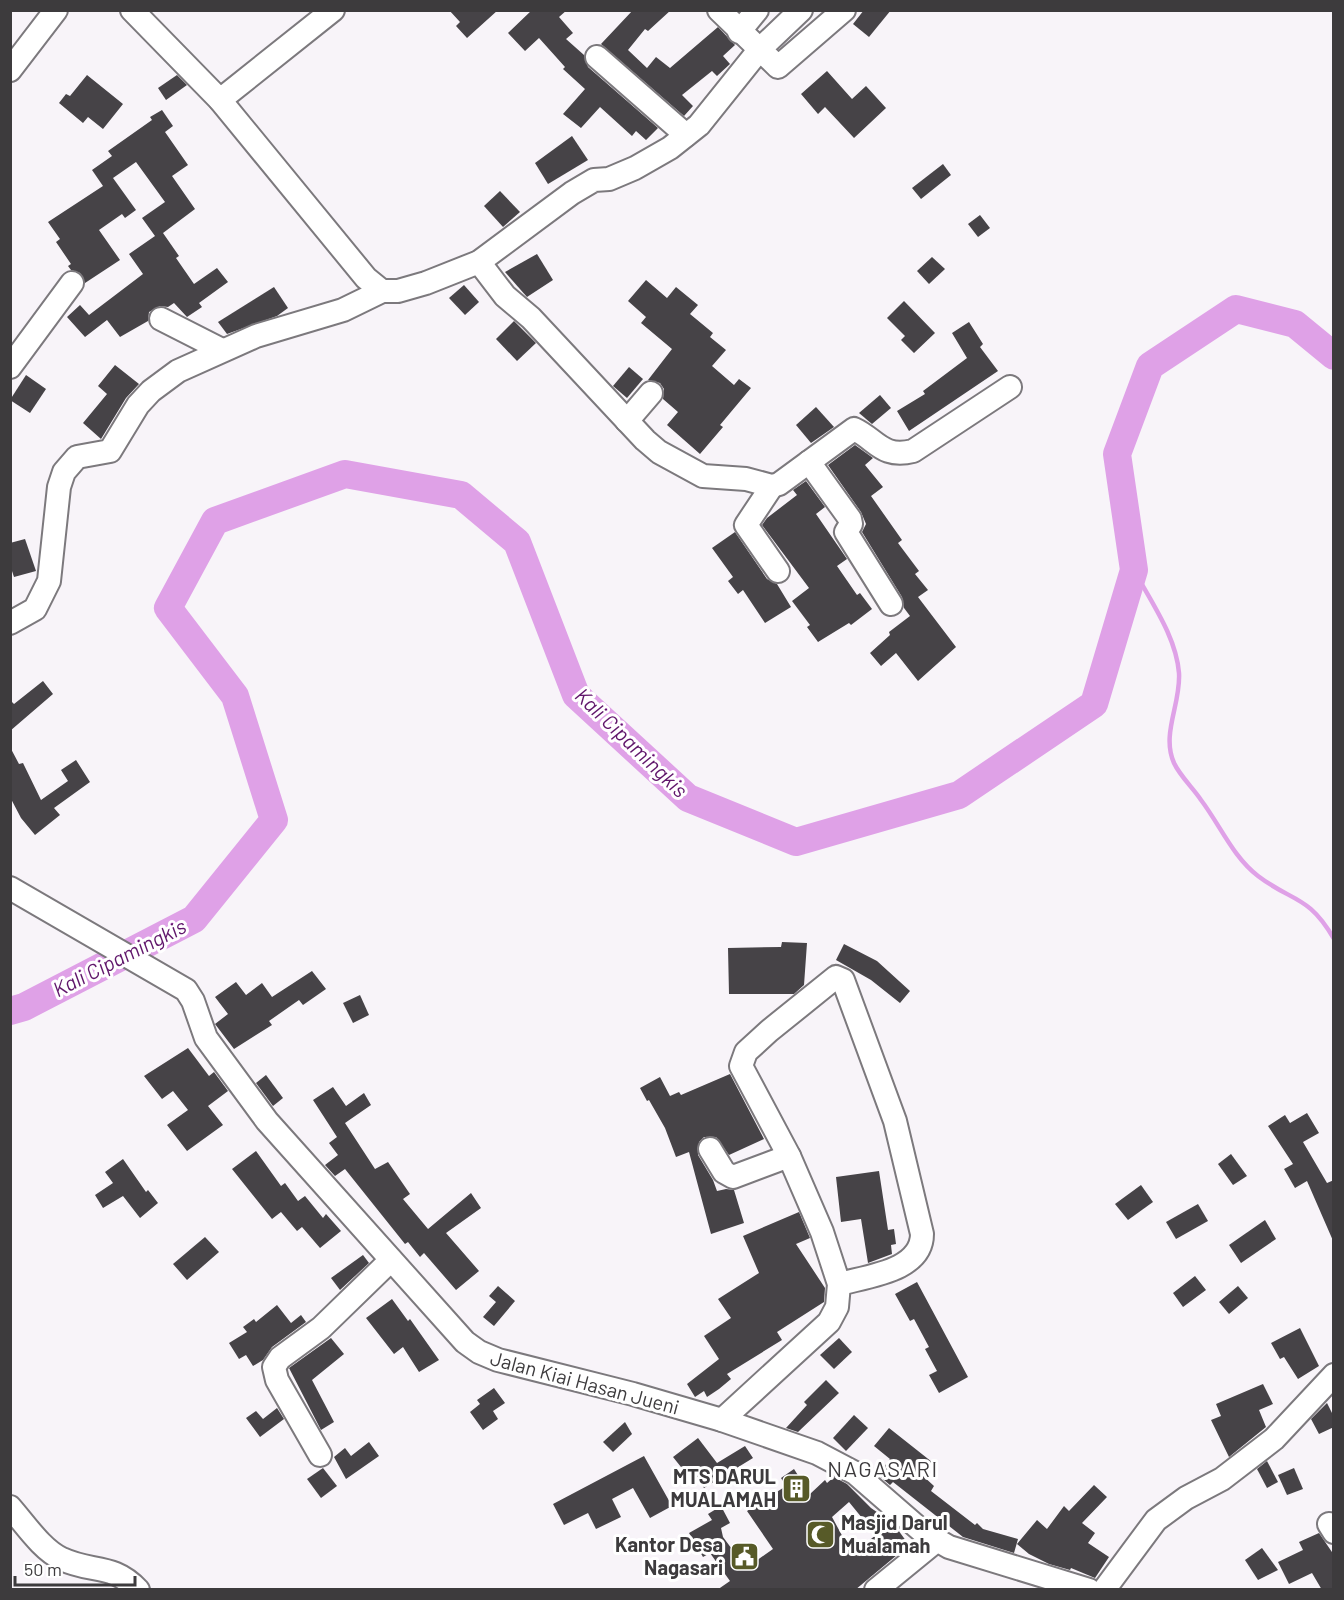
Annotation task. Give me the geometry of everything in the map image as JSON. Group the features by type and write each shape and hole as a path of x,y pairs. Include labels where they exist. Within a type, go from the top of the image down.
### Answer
{"street":[{"path":"10,70 56,10"},
{"path":"132,10 220,100 366,278 382,291"},
{"path":"220,100 333,10"},
{"path":"719,10 739,32 778,66 844,10"},
{"path":"739,32 757,10"},
{"path":"10,623 35,609 49,581 59,487 68,467 81,454 110,451 134,411 150,391 178,371 256,336 343,309 382,291 406,289 479,262 572,193 594,180 609,179 635,168 699,125 760,49 801,10"},
{"path":"597,57 686,135"},
{"path":"479,262 505,296 531,318 659,452 703,476 746,479 771,486"},
{"path":"10,367 72,283"},
{"path":"161,319 222,350"},
{"path":"778,571 746,525 771,486 785,480 854,429 883,449 899,453 913,451 1010,387"},
{"path":"627,421 651,393"},
{"path":"809,462 851,521 846,532 891,604"},
{"name":"Jalan Kiai Hasan Jueni","path":"10,888 179,985 190,996 206,1038 230,1074 300,1161 465,1342 479,1352 508,1363 633,1394 722,1420 817,1453 844,1466 936,1541 984,1559 1089,1590"},
{"path":"722,1420 829,1322 837,1307 839,1284 811,1206 789,1156 745,1076 742,1059 769,1030 830,980 839,977 843,980 895,1122 922,1234 920,1251 909,1261 882,1272 839,1284"},
{"path":"710,1149 724,1172 733,1178 789,1156"},
{"path":"320,1455 277,1380 274,1367 280,1358 321,1328 391,1260"},
{"path":"1104,1590 1156,1520 1186,1498 1222,1479 1281,1433 1305,1403 1334,1375"},
{"path":"10,1507 56,1556 72,1563 112,1570 138,1590"},
{"path":"876,1590 936,1541"}],"building":[{"path":"449,10 498,10 467,38 456,26 460,22"},
{"path":"532,10 567,10 559,17 573,33 566,39 584,55 588,67 658,128 646,140 636,131 632,136 600,107 581,128 563,114 585,89 563,69 565,67 539,38 525,51 508,33"},
{"path":"633,10 671,10 648,31 645,29 628,50 647,68 656,57 670,68 718,27 735,45 723,56 730,64 717,76 712,71 682,95 693,106 684,116 601,44"},
{"path":"864,10 891,10 869,37 853,24"},
{"path":"827,71 852,99 866,86 886,108 854,138 825,107 818,114 801,94"},
{"path":"87,75 123,104 103,129 88,117 83,123 59,103 66,94 70,96"},
{"path":"177,75 187,85 166,100 158,88"},
{"path":"162,110 173,126 165,132 188,165 172,176 195,209 163,233 179,256 176,258 194,284 217,268 228,282 199,303 202,307 187,317 174,303 168,307 160,306 149,312 148,321 120,337 107,320 85,337 67,317 80,305 89,315 143,274 129,254 155,236 142,218 165,202 136,162 113,178 136,210 125,218 122,214 99,230 120,260 85,283 80,273 71,270 68,266 71,264 56,242 60,239 48,222 103,186 92,170 112,156 108,151 152,120 150,117"},
{"path":"572,136 588,160 548,184 535,163"},
{"path":"943,164 951,175 921,199 912,188"},
{"path":"500,191 520,212 503,227 484,206"},
{"path":"980,215 990,228 978,237 968,224"},
{"path":"537,254 553,280 527,297 505,272"},
{"path":"932,257 945,269 929,284 917,271"},
{"path":"646,280 667,298 676,287 698,305 690,314 713,333 710,337 726,350 712,366 734,385 739,379 751,388 720,425 723,427 700,454 667,425 678,412 663,399 664,389 660,383 648,380 672,349 641,323 646,317 628,301"},
{"path":"464,285 479,302 465,315 449,298"},
{"path":"274,287 288,308 277,316 227,334 218,322"},
{"path":"904,301 935,333 914,353 901,340 905,336 887,318"},
{"path":"514,321 536,343 517,361 496,339"},
{"path":"969,322 983,344 980,347 998,371 909,431 897,411 925,394 923,391 967,358 952,333"},
{"path":"115,365 139,384 126,398 101,439 83,423 107,394 98,386"},
{"path":"629,367 643,379 627,398 613,386"},
{"path":"26,375 46,389 30,413 10,400"},
{"path":"880,395 891,408 872,424 859,413"},
{"path":"816,407 834,427 811,443 796,425"},
{"path":"855,445 873,458 865,465 883,487 871,496 902,540 898,543 919,571 915,574 928,590 918,597 956,647 918,681 896,653 881,666 870,653 890,635 889,632 910,616 904,608 902,597 862,532 866,524 861,512 828,465"},
{"path":"806,481 825,507 816,514 847,559 837,566 857,595 860,593 872,609 851,625 849,623 818,642 807,627 810,625 792,601 809,588 762,525 767,518 797,495 793,490"},
{"path":"735,532 767,579 777,584 791,607 765,623 743,590 738,594 728,581 733,577 712,548"},
{"path":"25,539 36,571 14,577 10,565 10,543"},
{"path":"43,681 53,694 10,731 10,700 14,704"},
{"path":"10,747 19,764 23,763 41,800 68,781 61,770 76,760 90,782 54,808 60,815 35,835 21,818 10,797"},
{"path":"782,942 807,943 804,985 794,994 729,994 728,948 781,947"},
{"path":"844,944 877,961 910,991 900,1003 871,980 836,960"},
{"path":"312,971 326,989 303,1005 299,1000 269,1021 272,1025 234,1049 215,1024 228,1014 215,997 236,982 246,995 262,983 272,997"},
{"path":"360,995 369,1015 353,1023 343,1003"},
{"path":"188,1048 209,1076 214,1072 228,1091 208,1106 223,1125 187,1151 167,1125 188,1110 173,1091 162,1099 144,1076"},
{"path":"730,1074 764,1139 729,1155 716,1137 704,1137 699,1142 698,1155 717,1191 734,1190 744,1223 711,1234 689,1152 676,1157 665,1128 640,1088 660,1077 670,1096 679,1092 681,1095"},
{"path":"266,1075 283,1098 273,1106 256,1083"},
{"path":"333,1087 346,1106 364,1093 371,1105 345,1123 375,1169 388,1162 410,1194 403,1199 428,1229 471,1193 481,1208 446,1233 479,1271 456,1290 424,1253 420,1257 408,1242 405,1244 345,1169 335,1176 325,1165 338,1155 329,1143 337,1137 313,1100"},
{"path":"1307,1113 1319,1133 1303,1142 1327,1183 1334,1180 1334,1243 1307,1181 1295,1188 1284,1169 1293,1164 1268,1126 1285,1115 1290,1123"},
{"path":"256,1151 281,1186 285,1183 298,1201 305,1196 323,1218 326,1214 341,1231 320,1248 302,1227 297,1231 281,1212 272,1219 232,1169"},
{"path":"1231,1154 1247,1176 1233,1185 1218,1164"},
{"path":"123,1159 146,1192 148,1190 158,1203 140,1218 123,1196 103,1208 95,1195 113,1183 105,1172"},
{"path":"879,1171 888,1230 894,1229 896,1244 891,1245 892,1254 868,1263 861,1219 841,1222 836,1177"},
{"path":"1141,1185 1153,1202 1128,1220 1115,1204"},
{"path":"1198,1204 1208,1221 1176,1239 1166,1222"},
{"path":"799,1212 810,1238 796,1244 825,1288 824,1302 777,1332 782,1340 727,1374 731,1379 719,1389 707,1397 704,1391 695,1397 687,1384 719,1359 704,1336 731,1318 718,1299 759,1273 743,1236"},
{"path":"1265,1220 1276,1239 1241,1263 1229,1245"},
{"path":"205,1237 219,1252 187,1280 173,1264"},
{"path":"363,1255 369,1263 340,1290 331,1278"},
{"path":"1195,1276 1206,1290 1183,1307 1173,1293"},
{"path":"917,1282 968,1377 939,1393 929,1375 937,1371 925,1349 929,1347 914,1319 910,1321 895,1294"},
{"path":"498,1286 515,1301 494,1326 483,1317 496,1302 489,1296"},
{"path":"1238,1286 1248,1298 1229,1314 1219,1302"},
{"path":"392,1299 408,1321 410,1319 439,1360 419,1372 403,1347 394,1354 366,1318"},
{"path":"277,1305 291,1323 301,1315 306,1322 272,1347 263,1360 253,1366 246,1355 239,1359 229,1343 247,1332 243,1327 254,1319 256,1322"},
{"path":"1300,1328 1319,1366 1298,1379 1284,1357 1280,1359 1271,1343"},
{"path":"331,1338 344,1354 312,1380 334,1422 321,1430 289,1368"},
{"path":"839,1338 852,1352 834,1369 820,1355"},
{"path":"826,1380 839,1393 798,1432 786,1428 807,1405 804,1402"},
{"path":"1263,1384 1273,1404 1259,1410 1266,1427 1229,1457 1211,1420 1221,1416 1216,1404"},
{"path":"494,1388 505,1403 493,1411 498,1419 483,1430 470,1412 480,1404 477,1400"},
{"path":"1327,1403 1334,1417 1334,1427 1319,1434 1311,1419"},
{"path":"277,1408 284,1419 260,1437 246,1418 256,1411 263,1419"},
{"path":"854,1415 868,1428 846,1451 833,1438"},
{"path":"625,1422 632,1434 613,1452 603,1442"},
{"path":"889,1428 932,1462 922,1475 934,1486 931,1491 975,1525 977,1523 983,1529 1018,1539 1014,1553 963,1537 893,1482 890,1485 878,1475 890,1459 874,1446"},
{"path":"698,1438 717,1463 745,1446 753,1458 704,1488 694,1473 689,1477 673,1457"},
{"path":"369,1442 379,1456 346,1479 334,1457 345,1448 351,1456"},
{"path":"644,1456 672,1506 650,1518 633,1488 612,1499 621,1517 596,1529 588,1513 564,1525 553,1504"},
{"path":"1267,1461 1278,1482 1267,1488 1257,1469"},
{"path":"323,1468 337,1486 321,1498 307,1479"},
{"path":"1294,1468 1303,1489 1287,1495 1278,1475"},
{"path":"794,1469 810,1494 825,1480 827,1483 834,1477 847,1484 871,1508 893,1523 909,1545 855,1590 717,1590 730,1581 710,1553 703,1557 689,1533 712,1520 708,1514 721,1506 730,1523 721,1528 723,1537 746,1568 773,1549 747,1511 786,1486 781,1478","holes":["849,1502 876,1535 852,1554 832,1517"]},
{"path":"1094,1485 1107,1497 1082,1523 1095,1533 1088,1543 1109,1557 1095,1578 1071,1568 1070,1570 1049,1564 1029,1554 1017,1544 1037,1520 1047,1529 1064,1506 1069,1511"},
{"path":"1319,1533 1334,1555 1334,1590 1322,1590 1312,1573 1289,1584 1278,1562 1303,1550 1299,1542"},
{"path":"1262,1548 1278,1570 1258,1580 1245,1560"}],"waterway":[{"name":"Kali Cipamingkis","path":"10,1011 24,1007 194,919 274,820 235,696 168,608 215,521 345,474 461,495 517,542 576,695 688,798 796,842 959,795 1094,704 1134,570 1117,454 1150,366 1236,309 1295,324 1334,356"},
{"path":"1134,570 1162,620 1177,659 1179,685 1170,730 1174,763 1241,860 1258,876 1308,907 1325,925 1334,939"}],"place":[{"name":"MTS DARUL MUALAMAH","path":"797,1488"},
{"name":"Masjid Darul Mualamah","path":"820,1534"},
{"name":"Kantor Desa Nagasari","path":"744,1556"}],"district":[{"name":"NAGASARI","path":"883,1468"}]}
